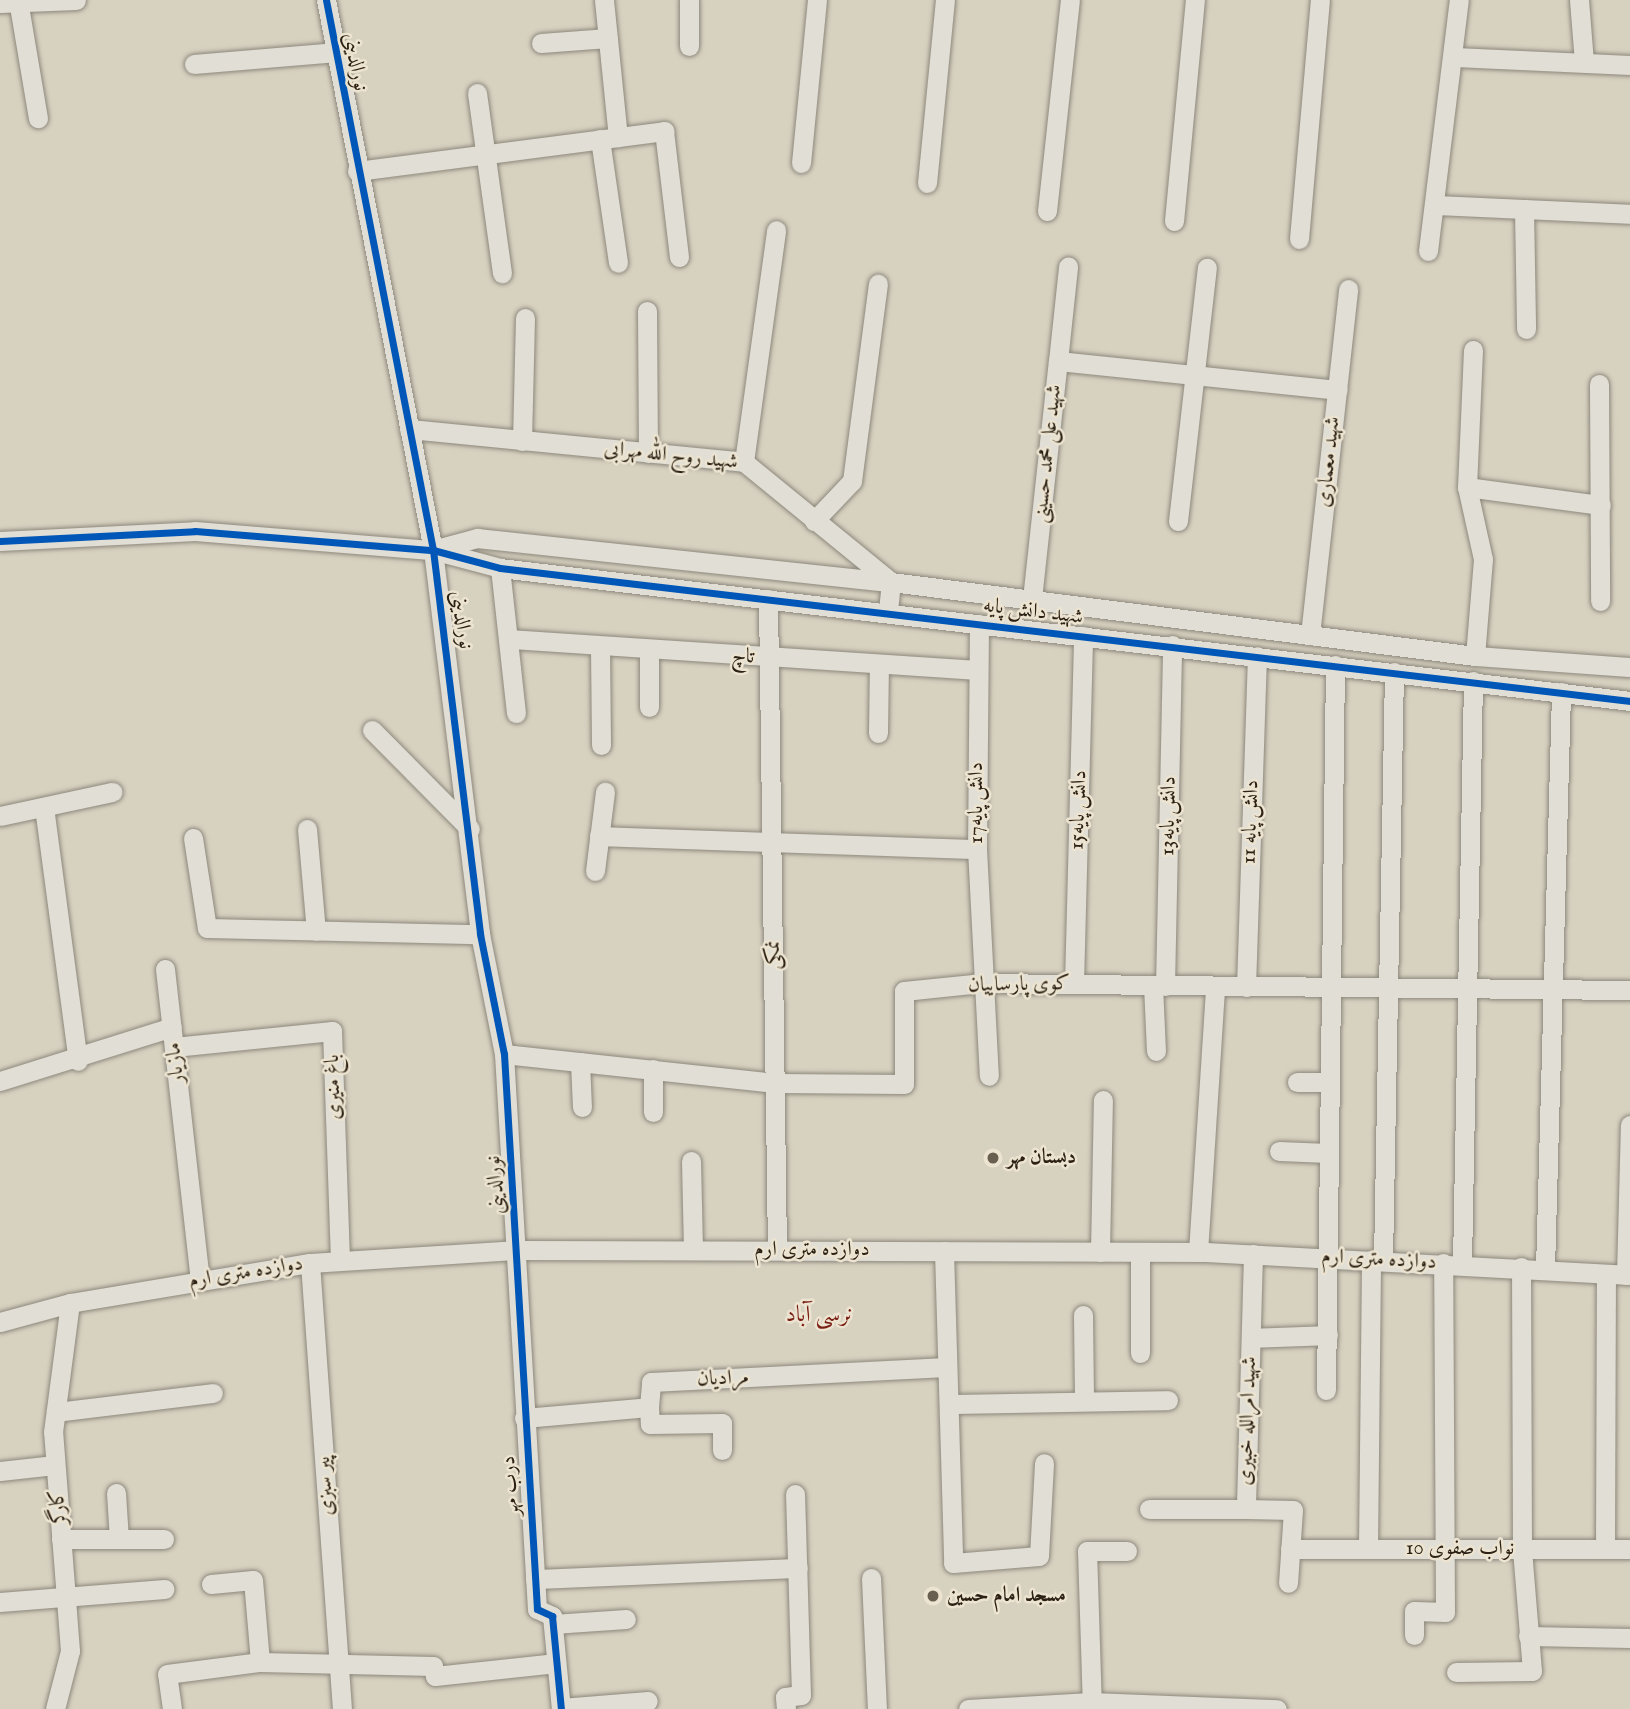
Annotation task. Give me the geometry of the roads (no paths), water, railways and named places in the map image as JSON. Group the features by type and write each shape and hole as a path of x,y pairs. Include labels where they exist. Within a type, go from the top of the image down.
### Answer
{"street":[{"path":"38,118 12,2 76,0"},
{"name":"نورالدینی","path":"326,0 357,171 433,551 470,829 480,934 504,1054 519,1250"},
{"path":"604,0 608,38 609,138 618,263"},
{"path":"689,0 690,46"},
{"path":"801,163 817,0"},
{"path":"927,183 945,0"},
{"path":"1047,211 1070,0"},
{"path":"1174,221 1195,0"},
{"path":"1299,239 1320,0"},
{"path":"1429,251 1455,57 1459,0"},
{"path":"1580,0 1584,62"},
{"path":"541,43 608,38"},
{"path":"194,64 336,52"},
{"path":"1455,57 1630,65"},
{"path":"477,93 489,154 502,274"},
{"path":"357,171 664,131 679,257"},
{"path":"1435,205 1630,214"},
{"path":"1524,209 1526,329"},
{"path":"744,462 776,230"},
{"path":"1058,361 1068,267"},
{"path":"1178,521 1207,268"},
{"path":"814,521 852,481 877,284"},
{"name":"شهید معماری","path":"1310,635 1348,289"},
{"path":"647,311 648,453"},
{"path":"522,442 525,318"},
{"path":"1473,349 1467,487 1483,559 1475,656"},
{"name":"شهید علی محمد حسینی","path":"1032,599 1058,361 1337,390"},
{"path":"1599,384 1600,601"},
{"name":"شهید روح الله مهرابی","path":"409,429 744,462 891,582"},
{"path":"1467,487 1601,505"},
{"path":"0,541 195,531 433,551"},
{"name":"شهید دانش پایه","path":"433,551 477,538 891,582 1475,656 1630,667"},
{"name":"شهید دانش پایه","path":"433,551 500,568 1630,701"},
{"path":"500,568 510,639 516,713"},
{"path":"888,613 891,582"},
{"name":"نمکی","path":"768,599 771,659 777,1250"},
{"name":"دانش پایه17","path":"979,624 976,670 976,849 981,983 989,1076"},
{"name":"دانش پایه15","path":"1074,984 1083,636"},
{"name":"تاچ","path":"510,639 600,648 976,670"},
{"name":"دانش پایه13","path":"1156,1051 1172,645"},
{"path":"600,648 601,744"},
{"path":"649,651 649,707"},
{"name":"دانش پایه 11","path":"1246,987 1257,656"},
{"path":"878,733 879,665"},
{"path":"1326,1390 1330,1258 1328,1153 1335,665"},
{"path":"1368,1549 1394,672"},
{"path":"1414,1636 1414,1611 1445,1612 1452,1263 1466,990 1473,681"},
{"path":"1545,1269 1548,989 1560,692"},
{"path":"372,730 470,829"},
{"path":"0,816 112,792"},
{"path":"595,871 605,792"},
{"path":"44,807 78,1061"},
{"path":"307,829 316,931"},
{"path":"599,836 976,849"},
{"path":"193,838 207,928 480,934"},
{"path":"165,969 172,1027"},
{"name":"کوی پارساییان","path":"504,1054 775,1083 904,1084 904,991 981,983 1630,990"},
{"path":"1198,1252 1215,987"},
{"name":"مازیار","path":"0,1081 78,1061 172,1027 200,1280"},
{"name":"باغ منیری","path":"174,1047 332,1031 340,1259"},
{"path":"580,1062 582,1107"},
{"path":"653,1069 653,1112"},
{"path":"1297,1082 1330,1083"},
{"path":"1100,1252 1103,1100"},
{"path":"1605,1549 1630,1125"},
{"path":"1279,1151 1328,1153"},
{"path":"691,1161 693,1250"},
{"name":"دوازده متری ارم","path":"0,1322 70,1303 310,1263 340,1259 519,1250 1198,1252 1452,1263 1621,1275"},
{"name":"درب مهر","path":"519,1250 524,1418 537,1609 552,1616 561,1709"},
{"path":"944,1251 953,1563 1039,1556 1044,1463"},
{"path":"1140,1252 1140,1353"},
{"name":"شهید امرالله خبیری","path":"1253,1254 1246,1510 1293,1510 1288,1583"},
{"name":"پیر سبزی","path":"310,1263 342,1709"},
{"path":"1456,1672 1532,1671 1522,1549 1521,1267"},
{"name":"کارگر","path":"55,1709 70,1651 55,1465 56,1412 70,1303"},
{"path":"1083,1315 1084,1401"},
{"path":"1251,1338 1328,1335"},
{"name":"مرادیان","path":"649,1407 651,1381 947,1367"},
{"path":"56,1412 213,1393"},
{"path":"948,1404 1168,1400"},
{"path":"524,1418 649,1407 650,1424 722,1423 722,1450"},
{"path":"0,1471 55,1465"},
{"path":"116,1493 119,1539"},
{"path":"786,1709 785,1697 802,1695 795,1494"},
{"path":"1149,1508 1246,1510"},
{"path":"61,1539 164,1539"},
{"name":"نواب صفوی 10","path":"1290,1549 1630,1549"},
{"path":"1092,1706 1087,1551 1127,1551"},
{"path":"535,1579 798,1568"},
{"path":"871,1578 877,1709"},
{"path":"211,1584 254,1580 260,1662"},
{"path":"0,1602 164,1589"},
{"path":"553,1624 626,1619"},
{"path":"1528,1636 1630,1638"},
{"path":"172,1709 167,1674 260,1662 433,1666 435,1676 556,1663"},
{"path":"561,1709 648,1701"},
{"path":"968,1709 1092,1706 1278,1708"}],"place":[{"name":"دبستان مهر","path":"993,1158"},
{"name":"مسجد امام حسین","path":"933,1596"}],"district":[{"name":"نرسی آباد","path":"819,1315"}]}
